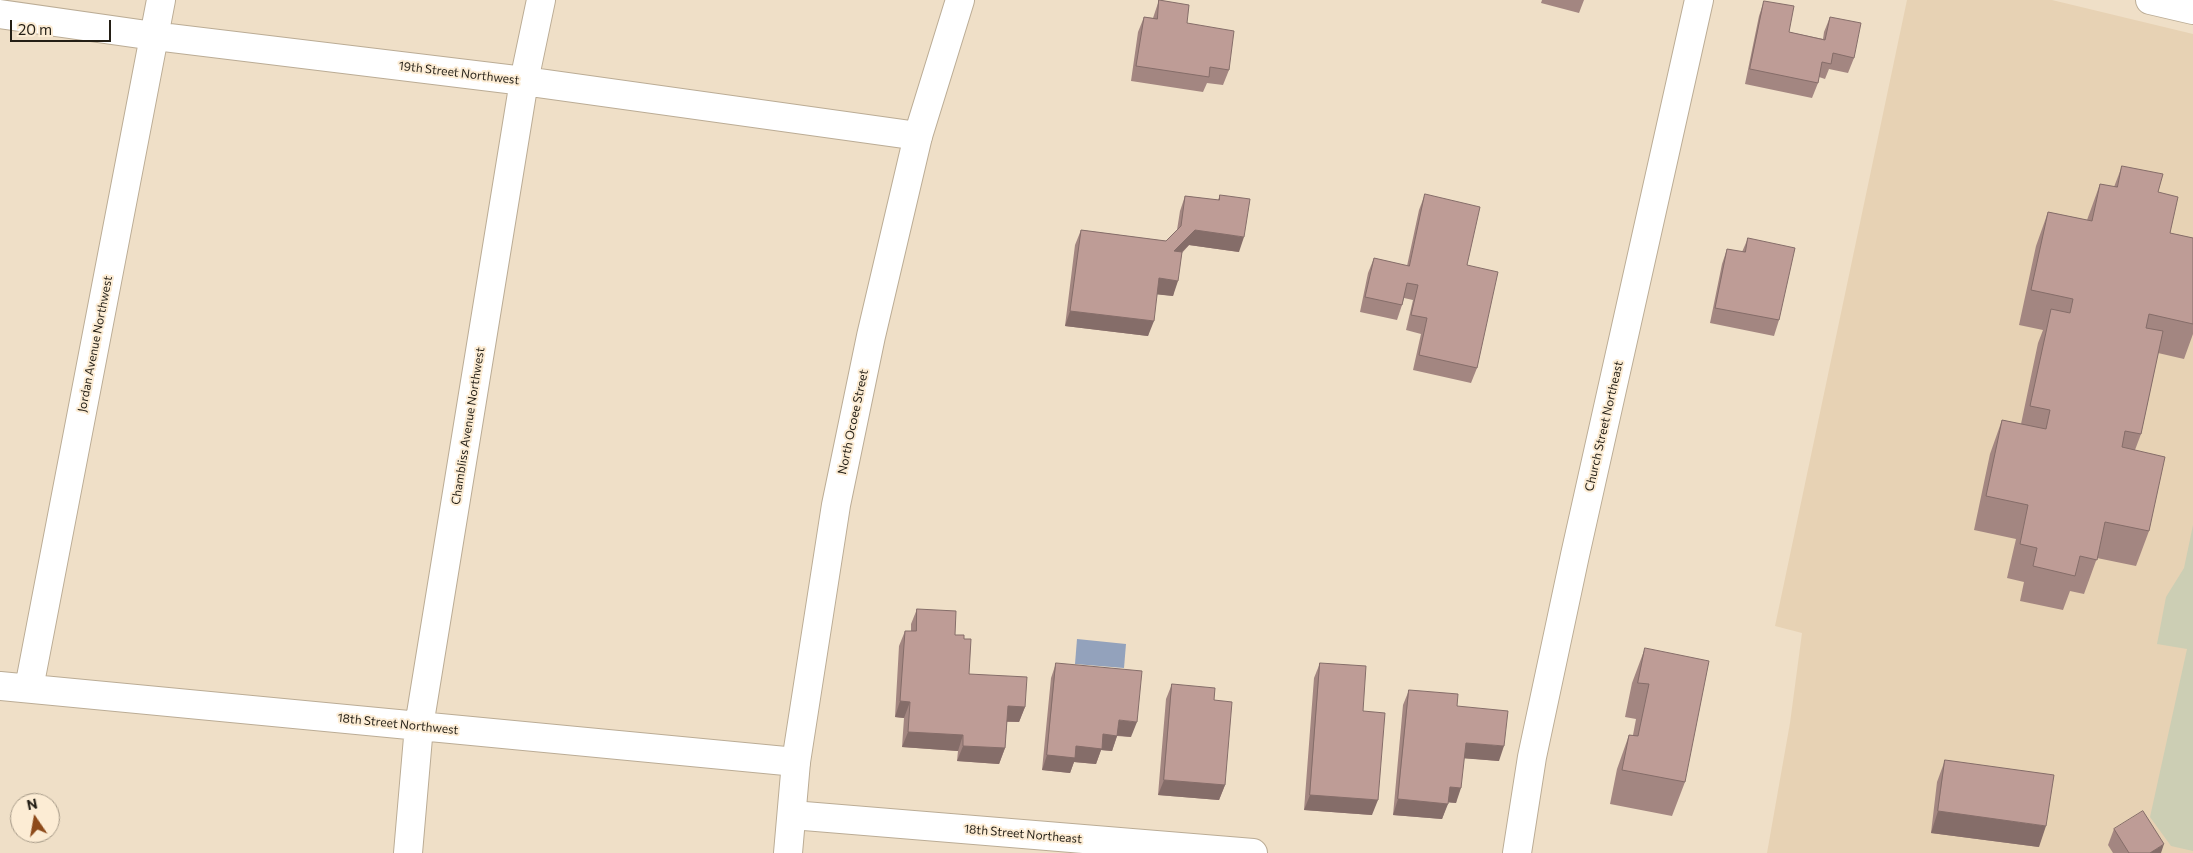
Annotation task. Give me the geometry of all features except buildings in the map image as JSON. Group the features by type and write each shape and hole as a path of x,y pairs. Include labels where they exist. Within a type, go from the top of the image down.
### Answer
{"street":[{"name":"Jordan Avenue Northwest","path":"28,688 161,0"},
{"name":"Chambliss Avenue Northwest","path":"408,853 419,726 524,81 541,0"},
{"name":"North Ocoee Street","path":"788,853 796,762 836,505 871,336 918,136 960,0"},
{"name":"Church Street Northeast","path":"1517,853 1532,758 1572,565 1699,0"},
{"path":"2150,0 2193,10"},
{"name":"19th Street Northwest","path":"0,14 154,36 524,81 918,136"},
{"name":"18th Street Northwest","path":"0,686 796,762"},
{"name":"18th Street Northeast","path":"792,815 1253,853"}],"shaded area":[{"path":"1907,0 2052,0 2193,34 2193,853 1767,853 1790,723 1802,633 1775,626"}],"green space":[{"path":"2193,525 2193,851 2171,846 2150,817 2187,649 2157,644 2166,597 2184,568"}],"water":[{"path":"1077,639 1126,644 1124,668 1075,664"}]}
